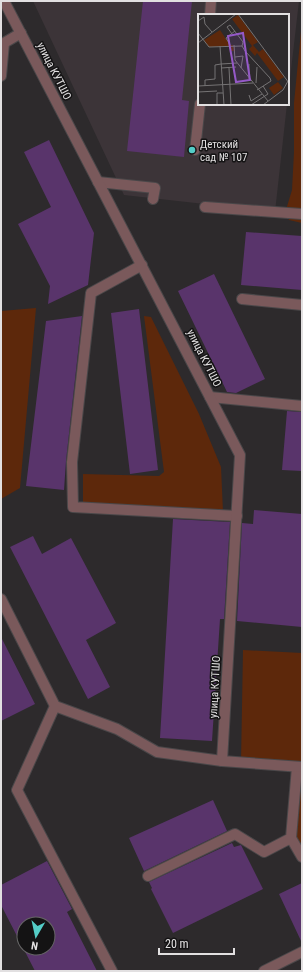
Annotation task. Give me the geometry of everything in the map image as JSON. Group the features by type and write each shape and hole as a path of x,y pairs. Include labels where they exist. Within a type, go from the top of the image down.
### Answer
{"street":[{"name":"улица КУТШО","path":"4,1 240,455 222,761"},
{"path":"210,14 211,1"},
{"path":"1,76 4,43 21,33"},
{"path":"195,150 200,105"},
{"path":"98,182 154,188 153,199"},
{"path":"205,207 302,214"},
{"path":"142,265 91,293 72,462 73,507 237,516"},
{"path":"242,299 302,305"},
{"path":"210,397 302,406"},
{"path":"1,599 55,706 117,729 157,752 222,761 299,767 291,838 302,856"},
{"path":"55,706 17,790 112,971"},
{"path":"148,876 235,834 264,852 291,838"},
{"path":"264,971 302,952"}],"shaded area":[{"name":"Детский сад № 107","path":"33,1 299,1 289,87 289,14 198,14 198,105 287,105 275,212 124,195"},
{"path":"302,21 302,223 289,220 285,213 292,190 294,103"},
{"path":"36,308 20,488 1,499 1,311"},
{"path":"144,316 151,317 199,414 221,467 223,512 83,505 83,474 159,476 164,472"},
{"path":"243,650 302,653 302,857 291,838 297,767 241,762"}],"building":[{"name":"Детский сад № 107","path":"143,1 192,1 182,100 189,101 184,157 127,151"},
{"path":"49,140 94,233 88,285 48,304 50,286 18,224 51,207 24,152"},
{"path":"246,232 302,236 302,290 241,285"},
{"path":"214,274 265,379 236,393 227,392 178,291"},
{"path":"139,309 158,470 130,474 111,313"},
{"path":"82,316 64,490 26,486 46,321"},
{"path":"287,411 302,412 302,471 282,470"},
{"path":"254,510 302,514 302,627 237,621 242,523 253,524"},
{"path":"173,519 230,522 224,619 220,619 212,741 160,738"},
{"path":"33,536 42,554 71,538 116,623 86,640 110,687 88,699 10,547"},
{"path":"1,637 35,704 1,721"},
{"path":"213,800 227,831 144,871 129,838"},
{"path":"232,843 234,847 241,845 263,889 173,933 149,882"},
{"path":"47,861 72,909 67,912 97,971 35,971 27,956 56,956 56,916 16,916 16,934 1,905 1,885"},
{"path":"302,883 302,943 279,894"}],"place":[{"name":"Детский сад № 107","path":"192,150"}]}
